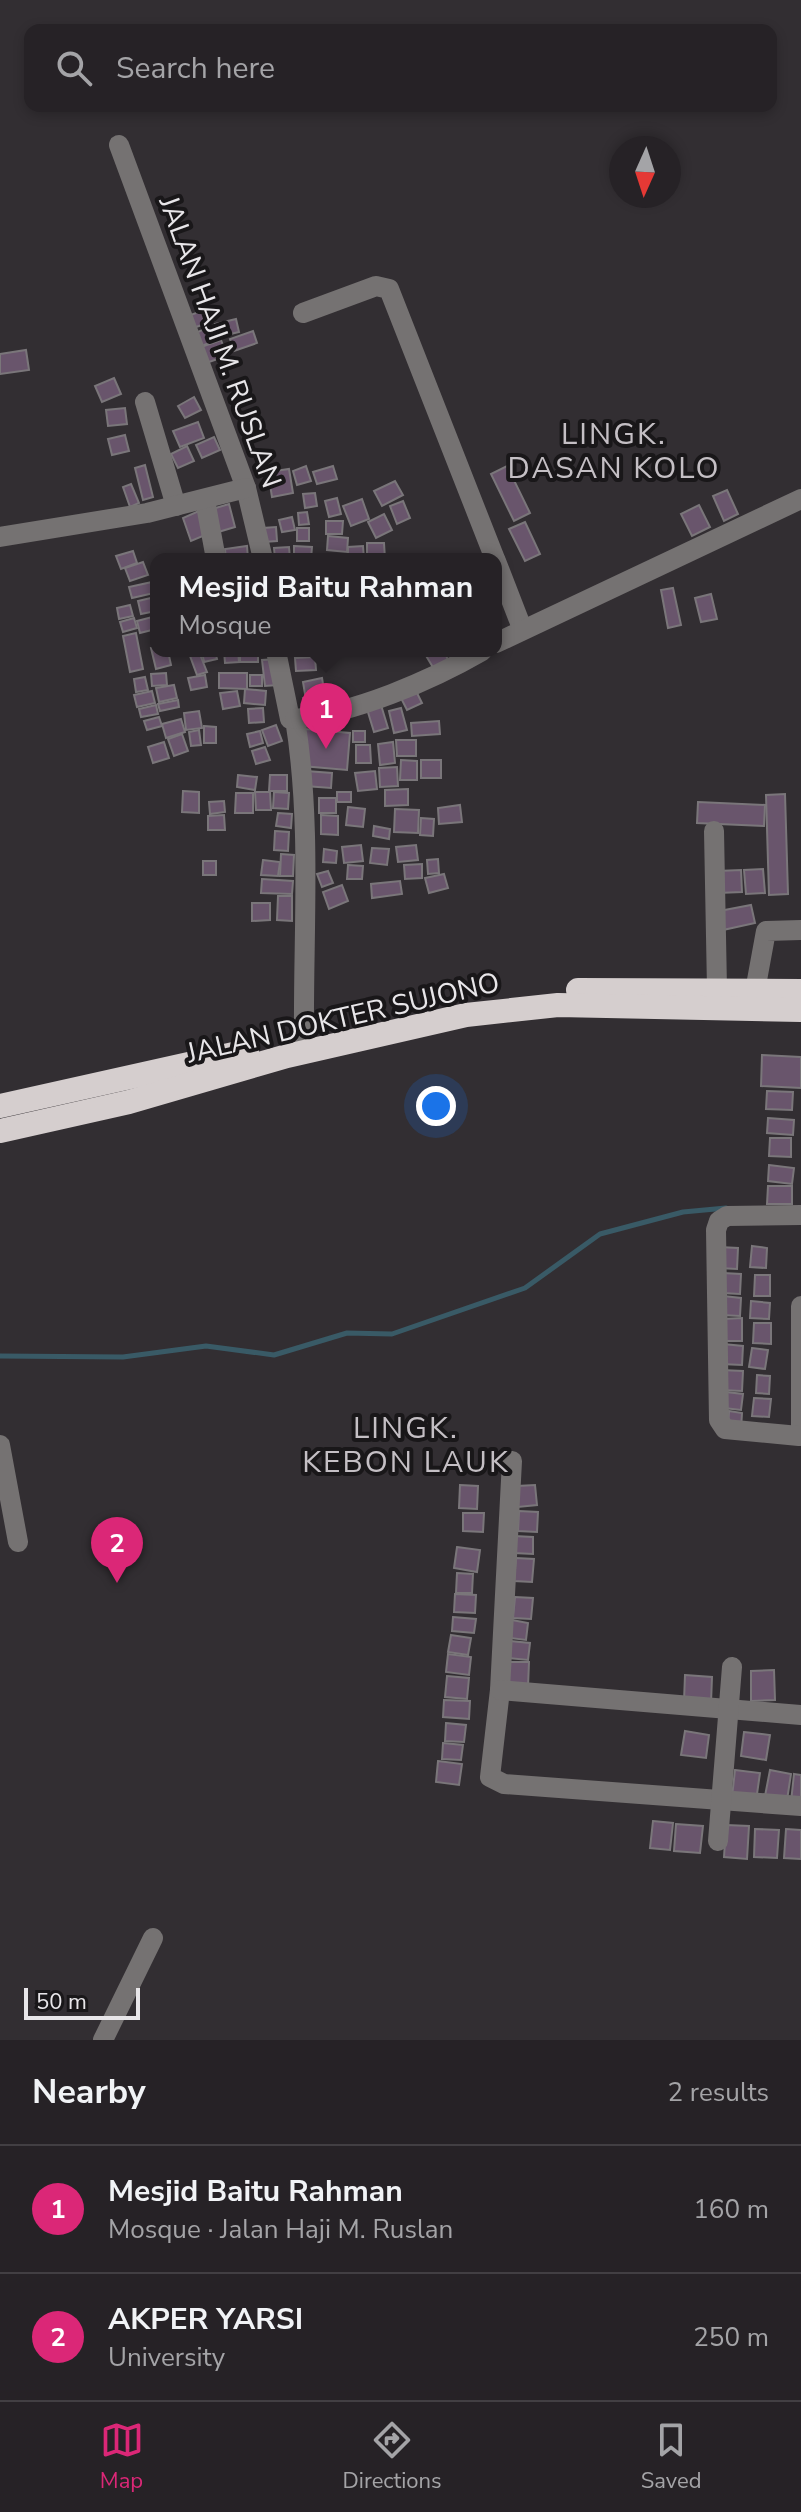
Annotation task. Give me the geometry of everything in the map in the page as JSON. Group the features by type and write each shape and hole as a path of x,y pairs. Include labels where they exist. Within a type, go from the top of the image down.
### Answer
{"highway":[{"path":"0,1106 426,1010 558,998 717,989 801,991"},
{"name":"JALAN DOKTER SUJONO","path":"0,1131 129,1102 287,1056 428,1023 558,998 801,1010"}],"street":[{"name":"JALAN HAJI M. RUSLAN","path":"119,145 246,488 262,553"},
{"path":"303,313 376,286 389,289 493,553"},
{"path":"145,402 176,506"},
{"path":"0,537 176,506 246,488"},
{"path":"502,640 801,499"},
{"path":"205,500 215,553"},
{"path":"502,576 522,628"},
{"path":"277,657 290,719 384,694 443,673 471,657"},
{"path":"295,719 306,829 304,1037"},
{"path":"714,831 717,989"},
{"path":"755,991 766,931 801,930"},
{"path":"801,1215 727,1216 719,1221 716,1230 719,1420 725,1429 800,1436 801,1306"},
{"path":"0,1445 18,1542"},
{"path":"512,1461 500,1690 490,1777 504,1784 801,1806"},
{"path":"718,1841 732,1667"},
{"path":"500,1690 801,1715"},
{"path":"103,2040 153,1938"}],"building":[{"path":"210,308 214,321 187,330 182,318"},
{"path":"236,319 239,332 218,337 215,324"},
{"path":"209,327 214,341 197,348 191,335"},
{"path":"253,331 257,343 234,351 230,339"},
{"path":"221,340 227,356 206,363 201,347"},
{"path":"26,350 29,370 0,374 0,354"},
{"path":"114,378 121,394 102,402 95,386"},
{"path":"194,397 201,410 185,418 178,406"},
{"path":"125,408 127,424 108,426 106,410"},
{"path":"198,422 204,438 180,447 173,431"},
{"path":"125,435 129,451 112,455 108,439"},
{"path":"214,437 220,450 202,458 196,445"},
{"path":"187,446 194,461 178,468 171,454"},
{"path":"145,465 153,497 143,500 135,468"},
{"path":"306,466 311,481 297,485 293,471"},
{"path":"333,466 337,479 317,484 313,472"},
{"path":"507,466 530,513 514,521 491,474"},
{"path":"289,469 293,493 272,497 268,472"},
{"path":"395,481 403,495 382,506 374,491"},
{"path":"131,484 139,503 130,507 123,487"},
{"path":"727,490 738,514 724,521 713,496"},
{"path":"315,493 317,506 305,508 303,494"},
{"path":"337,498 341,514 329,517 325,501"},
{"path":"362,499 369,519 351,526 343,506"},
{"path":"403,501 410,518 397,524 390,506"},
{"path":"229,504 235,527 215,533 209,510"},
{"path":"699,505 710,527 692,536 681,514"},
{"path":"201,510 210,533 191,541 183,518"},
{"path":"307,512 309,524 299,525 298,513"},
{"path":"384,514 392,530 376,538 368,522"},
{"path":"292,517 295,530 282,532 279,520"},
{"path":"326,521 343,521 342,534 326,534"},
{"path":"525,522 540,554 525,561 509,529"},
{"path":"276,527 277,541 264,542 263,528"},
{"path":"297,528 309,528 309,541 297,541"},
{"path":"328,536 348,538 347,552 327,550"},
{"path":"367,543 384,543 385,553 367,553"},
{"path":"247,546 248,553 225,553 225,549"},
{"path":"294,546 312,547 312,553 294,553"},
{"path":"363,546 364,553 348,553 348,547"},
{"path":"289,547 290,553 274,553 274,548"},
{"path":"133,551 137,563 121,569 116,556"},
{"path":"143,562 148,575 130,581 125,568"},
{"path":"150,582 150,594 132,598 129,587"},
{"path":"673,588 681,625 668,628 661,590"},
{"path":"711,594 717,619 701,622 695,598"},
{"path":"150,598 150,612 141,614 138,601"},
{"path":"130,605 133,616 119,619 117,608"},
{"path":"134,618 137,628 123,632 120,622"},
{"path":"150,618 150,630 140,633 137,621"},
{"path":"136,633 143,669 130,672 123,636"},
{"path":"153,657 169,657 171,665 156,669"},
{"path":"190,657 201,657 207,672 197,675"},
{"path":"203,657 216,657 217,659 204,662"},
{"path":"224,657 239,657 239,662 225,663"},
{"path":"240,657 258,657 258,662 240,662"},
{"path":"315,657 316,670 296,671 295,658"},
{"path":"427,657 447,657 449,661 434,669"},
{"path":"276,659 278,685 265,686 262,660"},
{"path":"166,673 167,685 152,686 151,674"},
{"path":"219,673 247,673 247,689 219,688"},
{"path":"205,675 207,687 191,690 188,678"},
{"path":"250,675 262,675 262,686 250,686"},
{"path":"145,677 148,690 136,692 134,679"},
{"path":"322,678 324,690 305,694 303,682"},
{"path":"174,685 177,698 159,702 156,688"},
{"path":"245,689 266,691 265,705 244,703"},
{"path":"415,689 422,703 407,710 400,696"},
{"path":"152,691 155,703 137,707 134,695"},
{"path":"237,691 240,706 223,709 220,693"},
{"path":"318,696 321,712 306,715 303,698"},
{"path":"178,700 179,707 160,711 158,704"},
{"path":"156,705 158,714 141,717 139,709"},
{"path":"381,705 388,728 374,732 367,709"},
{"path":"263,708 264,722 249,723 248,709"},
{"path":"401,708 407,730 394,733 389,711"},
{"path":"199,711 202,728 186,730 184,713"},
{"path":"159,717 162,726 147,730 144,721"},
{"path":"181,719 185,732 166,738 162,724"},
{"path":"439,721 440,734 412,736 411,723"},
{"path":"276,725 282,741 268,746 262,730"},
{"path":"204,726 216,727 216,743 204,743"},
{"path":"305,729 350,733 347,770 302,766"},
{"path":"199,730 201,745 191,746 189,732"},
{"path":"260,731 263,743 250,747 247,734"},
{"path":"353,731 365,731 365,742 353,742"},
{"path":"182,734 188,751 174,756 168,739"},
{"path":"396,740 416,740 416,756 397,756"},
{"path":"164,742 169,758 153,763 148,747"},
{"path":"393,742 395,763 380,765 378,744"},
{"path":"356,745 370,745 371,763 356,763"},
{"path":"265,747 270,760 256,764 252,751"},
{"path":"401,760 417,761 417,780 400,780"},
{"path":"421,760 441,760 441,778 421,778"},
{"path":"397,767 398,786 380,787 379,768"},
{"path":"306,771 332,773 331,788 305,786"},
{"path":"375,771 377,789 358,791 355,773"},
{"path":"238,775 257,777 255,790 237,787"},
{"path":"270,775 287,775 287,791 269,791"},
{"path":"408,789 408,805 385,806 385,790"},
{"path":"183,791 199,792 199,813 182,812"},
{"path":"255,792 270,792 271,810 256,810"},
{"path":"274,792 289,793 288,809 273,808"},
{"path":"337,792 351,792 351,802 337,802"},
{"path":"236,793 253,793 253,813 235,813"},
{"path":"785,794 788,894 769,895 766,795"},
{"path":"319,798 336,798 336,813 319,813"},
{"path":"224,801 225,812 210,814 209,802"},
{"path":"698,802 765,805 764,826 697,823"},
{"path":"460,805 462,822 439,824 438,808"},
{"path":"348,807 365,809 363,827 346,825"},
{"path":"395,809 419,810 418,833 394,832"},
{"path":"278,813 292,814 291,828 276,826"},
{"path":"224,815 225,830 208,830 208,816"},
{"path":"321,815 338,816 338,835 321,834"},
{"path":"421,818 434,819 433,836 420,835"},
{"path":"374,826 390,829 389,839 373,836"},
{"path":"275,831 289,832 288,851 274,850"},
{"path":"361,845 363,861 344,863 342,847"},
{"path":"416,845 418,860 398,862 396,847"},
{"path":"372,848 389,849 387,865 370,863"},
{"path":"324,849 337,851 336,863 323,862"},
{"path":"281,854 294,855 293,876 280,876"},
{"path":"438,859 439,873 428,874 427,860"},
{"path":"263,860 280,862 278,876 261,875"},
{"path":"203,861 216,861 216,875 203,875"},
{"path":"422,864 422,878 405,879 404,865"},
{"path":"348,865 363,866 362,879 347,879"},
{"path":"763,869 765,893 746,894 744,870"},
{"path":"741,870 742,892 718,893 717,871"},
{"path":"328,871 333,883 322,887 317,874"},
{"path":"444,874 448,888 429,893 425,878"},
{"path":"262,879 293,881 292,894 261,893"},
{"path":"400,881 402,894 372,898 371,884"},
{"path":"342,885 348,901 329,909 323,892"},
{"path":"278,896 292,896 292,921 277,920"},
{"path":"252,903 270,903 270,920 252,921"},
{"path":"751,905 755,923 723,930 719,911"},
{"path":"762,1055 801,1057 801,1088 761,1086"},
{"path":"767,1091 793,1092 792,1110 766,1109"},
{"path":"768,1118 794,1120 793,1135 767,1133"},
{"path":"770,1138 791,1138 791,1157 769,1156"},
{"path":"769,1165 794,1168 792,1184 768,1181"},
{"path":"768,1186 792,1186 792,1204 767,1204"},
{"path":"752,1246 767,1248 766,1268 750,1267"},
{"path":"719,1247 738,1248 737,1269 718,1268"},
{"path":"723,1273 741,1274 740,1294 722,1293"},
{"path":"755,1275 770,1275 770,1296 754,1296"},
{"path":"723,1296 741,1298 740,1316 721,1315"},
{"path":"751,1301 770,1303 769,1319 750,1318"},
{"path":"742,1318 742,1341 722,1341 722,1319"},
{"path":"754,1323 771,1323 771,1344 753,1343"},
{"path":"723,1344 743,1346 742,1365 721,1364"},
{"path":"752,1348 768,1350 765,1369 749,1367"},
{"path":"721,1370 743,1371 742,1391 720,1390"},
{"path":"757,1375 770,1376 769,1394 756,1393"},
{"path":"726,1392 743,1394 741,1410 724,1408"},
{"path":"754,1398 771,1399 769,1417 752,1416"},
{"path":"729,1411 742,1413 741,1429 728,1428"},
{"path":"460,1485 478,1486 477,1509 459,1508"},
{"path":"535,1485 537,1505 518,1507 517,1486"},
{"path":"519,1511 538,1512 537,1532 518,1531"},
{"path":"463,1513 484,1513 483,1532 463,1531"},
{"path":"514,1536 533,1537 533,1554 514,1553"},
{"path":"457,1547 480,1550 477,1572 454,1568"},
{"path":"516,1558 534,1559 532,1582 514,1581"},
{"path":"457,1573 473,1574 472,1593 456,1593"},
{"path":"455,1594 476,1595 475,1613 454,1612"},
{"path":"515,1597 533,1598 531,1619 513,1618"},
{"path":"453,1617 476,1619 474,1633 452,1631"},
{"path":"512,1620 528,1623 526,1640 510,1638"},
{"path":"451,1635 471,1638 468,1655 448,1652"},
{"path":"510,1641 530,1643 528,1660 508,1658"},
{"path":"448,1654 471,1657 469,1675 446,1672"},
{"path":"505,1662 529,1662 528,1687 504,1686"},
{"path":"774,1670 775,1700 751,1701 751,1671"},
{"path":"685,1675 712,1677 711,1703 684,1701"},
{"path":"447,1676 469,1678 467,1699 445,1697"},
{"path":"444,1700 470,1701 469,1719 443,1717"},
{"path":"446,1723 466,1725 464,1742 445,1741"},
{"path":"685,1731 709,1735 706,1758 681,1755"},
{"path":"744,1732 770,1735 766,1760 741,1756"},
{"path":"443,1743 463,1745 461,1760 442,1759"},
{"path":"438,1761 462,1764 459,1785 436,1782"},
{"path":"735,1770 760,1773 756,1801 732,1797"},
{"path":"770,1770 791,1774 787,1800 765,1796"},
{"path":"794,1774 801,1775 801,1802 791,1802"},
{"path":"653,1821 673,1823 670,1850 650,1848"},
{"path":"676,1824 703,1826 700,1853 674,1851"},
{"path":"726,1825 749,1826 747,1859 724,1857"},
{"path":"755,1829 779,1830 777,1858 754,1857"},
{"path":"786,1829 801,1830 801,1859 784,1858"}],"waterway":[{"path":"0,1356 123,1357 206,1346 274,1355 347,1333 392,1334 525,1288 600,1234 683,1212 726,1208"}],"place":[{"name":"Mesjid Baitu Rahman","path":"326,749"},
{"name":"AKPER YARSI","path":"117,1583"}],"district":[{"name":"LINGK. DASAN KOLO","path":"614,451"},
{"name":"LINGK. KEBON LAUK","path":"406,1445"}]}
